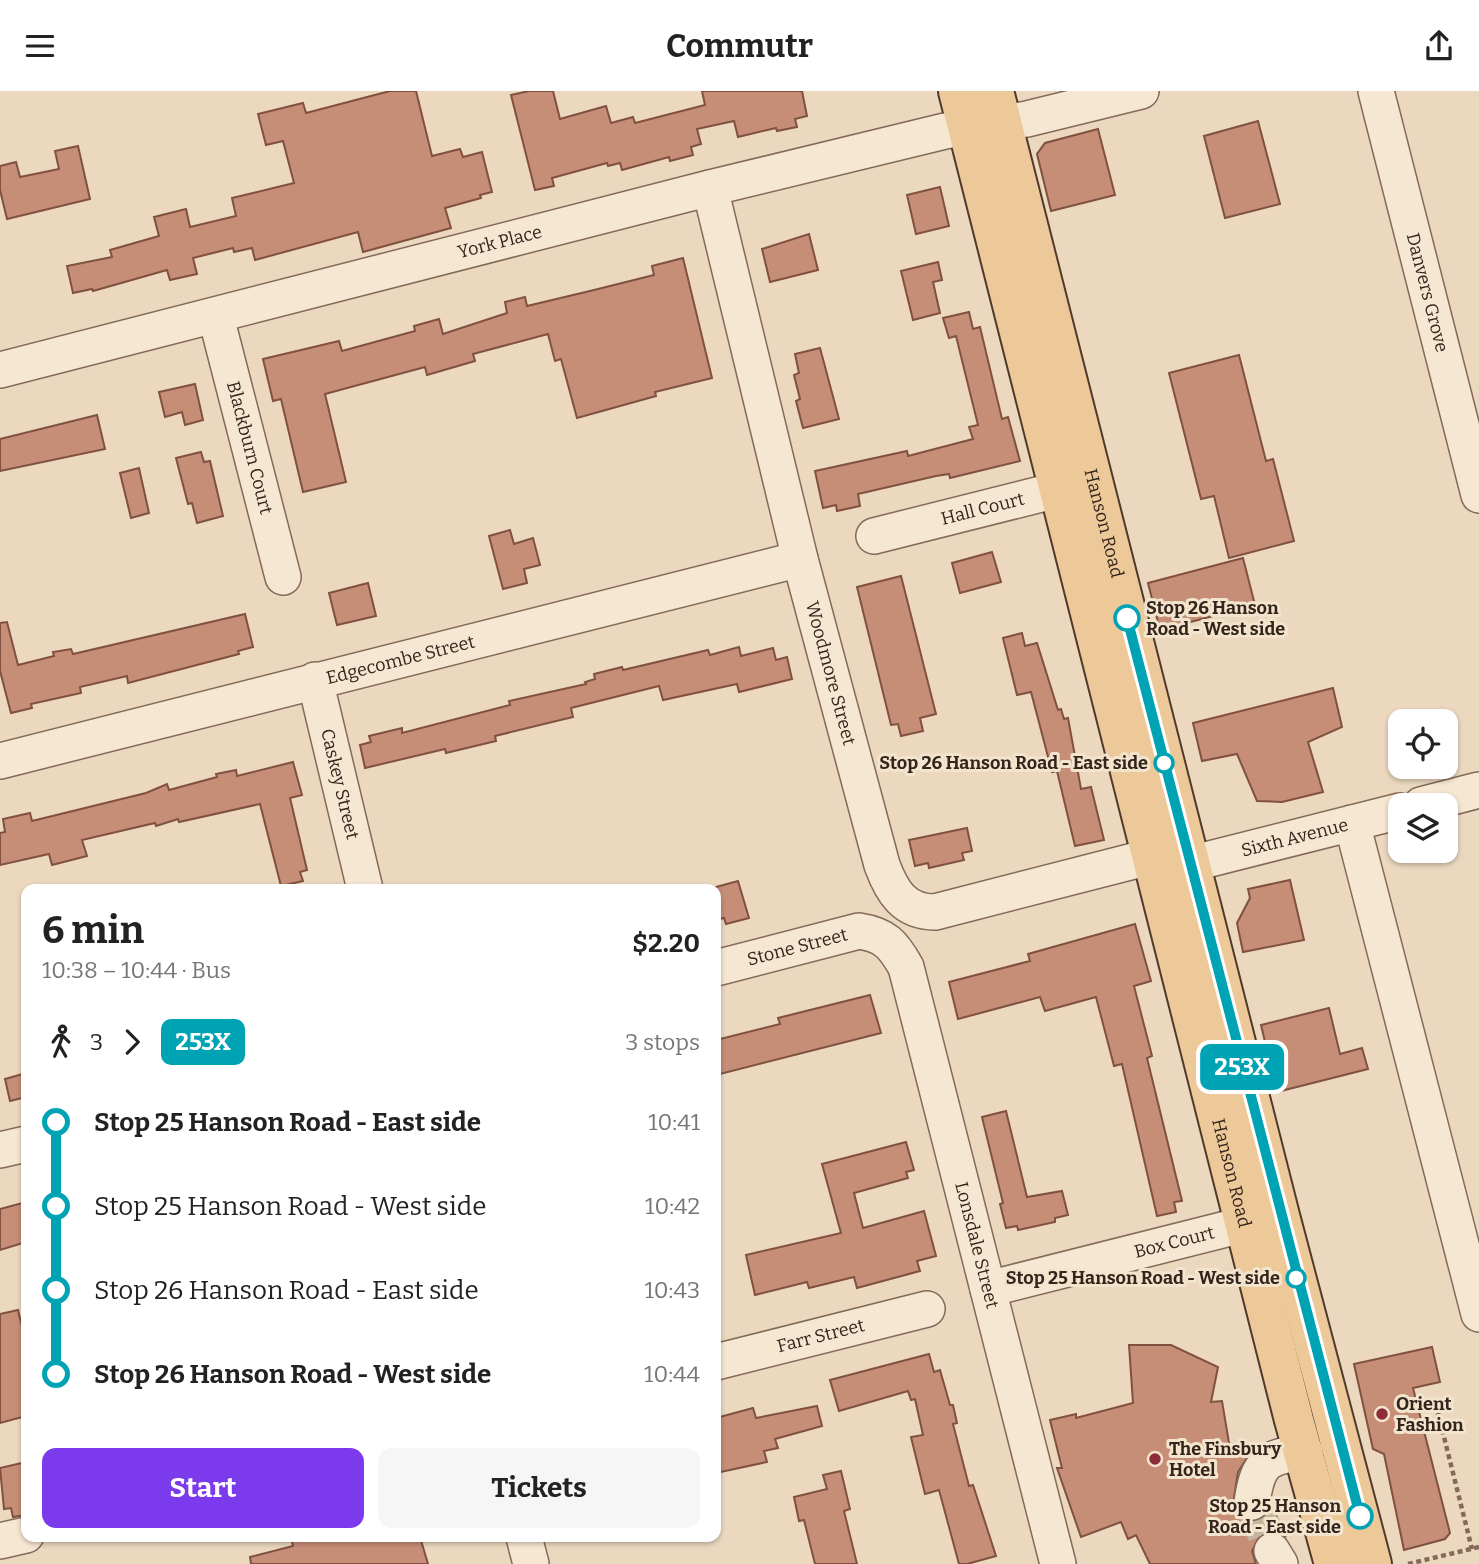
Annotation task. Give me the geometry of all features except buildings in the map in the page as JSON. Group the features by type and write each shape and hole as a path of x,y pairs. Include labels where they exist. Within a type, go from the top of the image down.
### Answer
{"main road":[{"name":"Hanson Road","path":"958,91 988,114 1076,485 1153,856 1263,1220 1372,1564"},
{"name":"Hanson Road","path":"1076,485 1190,864 1263,1220 1294,1420 1334,1564"},
{"path":"1153,856 1190,864"}],"street":[{"name":"York Place","path":"0,370 216,317 988,114 1140,91"},
{"name":"Danvers Grove","path":"1376,91 1468,403 1479,495"},
{"name":"Woodmore Street","path":"710,188 800,559 888,883 906,905 935,912 1153,856"},
{"name":"Blackburn Court","path":"216,317 283,577"},
{"name":"Hall Court","path":"874,536 1076,485"},
{"name":"Edgecombe Street","path":"0,761 800,559"},
{"name":"Caskey Street","path":"314,680 364,884"},
{"path":"1458,795 1479,790"},
{"name":"Sixth Avenue","path":"1190,864 1388,814"},
{"path":"1352,823 1479,1314"},
{"name":"Stone Street","path":"721,967 859,931 880,934"},
{"name":"Lonsdale Street","path":"880,934 895,947 906,967 1058,1564"},
{"path":"0,1150 21,1145"},
{"name":"Box Court","path":"988,1289 1263,1220"},
{"name":"Farr Street","path":"721,1361 928,1309"},
{"path":"1252,1502 1256,1475 1263,1466 1277,1456 1305,1452"},
{"path":"0,1542 21,1536"},
{"path":"525,1542 531,1564"}],"path":[{"path":"1438,1413 1472,1549"},
{"path":"1408,1564 1479,1547"}],"tunnel":[{"path":"1252,1502 1272,1551"}],"bus line":[{"name":"253X","path":"1127,618 1360,1516"}],"place":[{"name":"Stop 26 Hanson Road - West side","path":"1127,618"},
{"name":"Stop 26 Hanson Road - East side","path":"1164,763"},
{"name":"Stop 25 Hanson Road - West side","path":"1296,1278"},
{"name":"Orient Fashion","path":"1382,1414"},
{"name":"The Finsbury Hotel","path":"1155,1459"},
{"name":"Stop 25 Hanson Road - East side","path":"1360,1516"}]}
